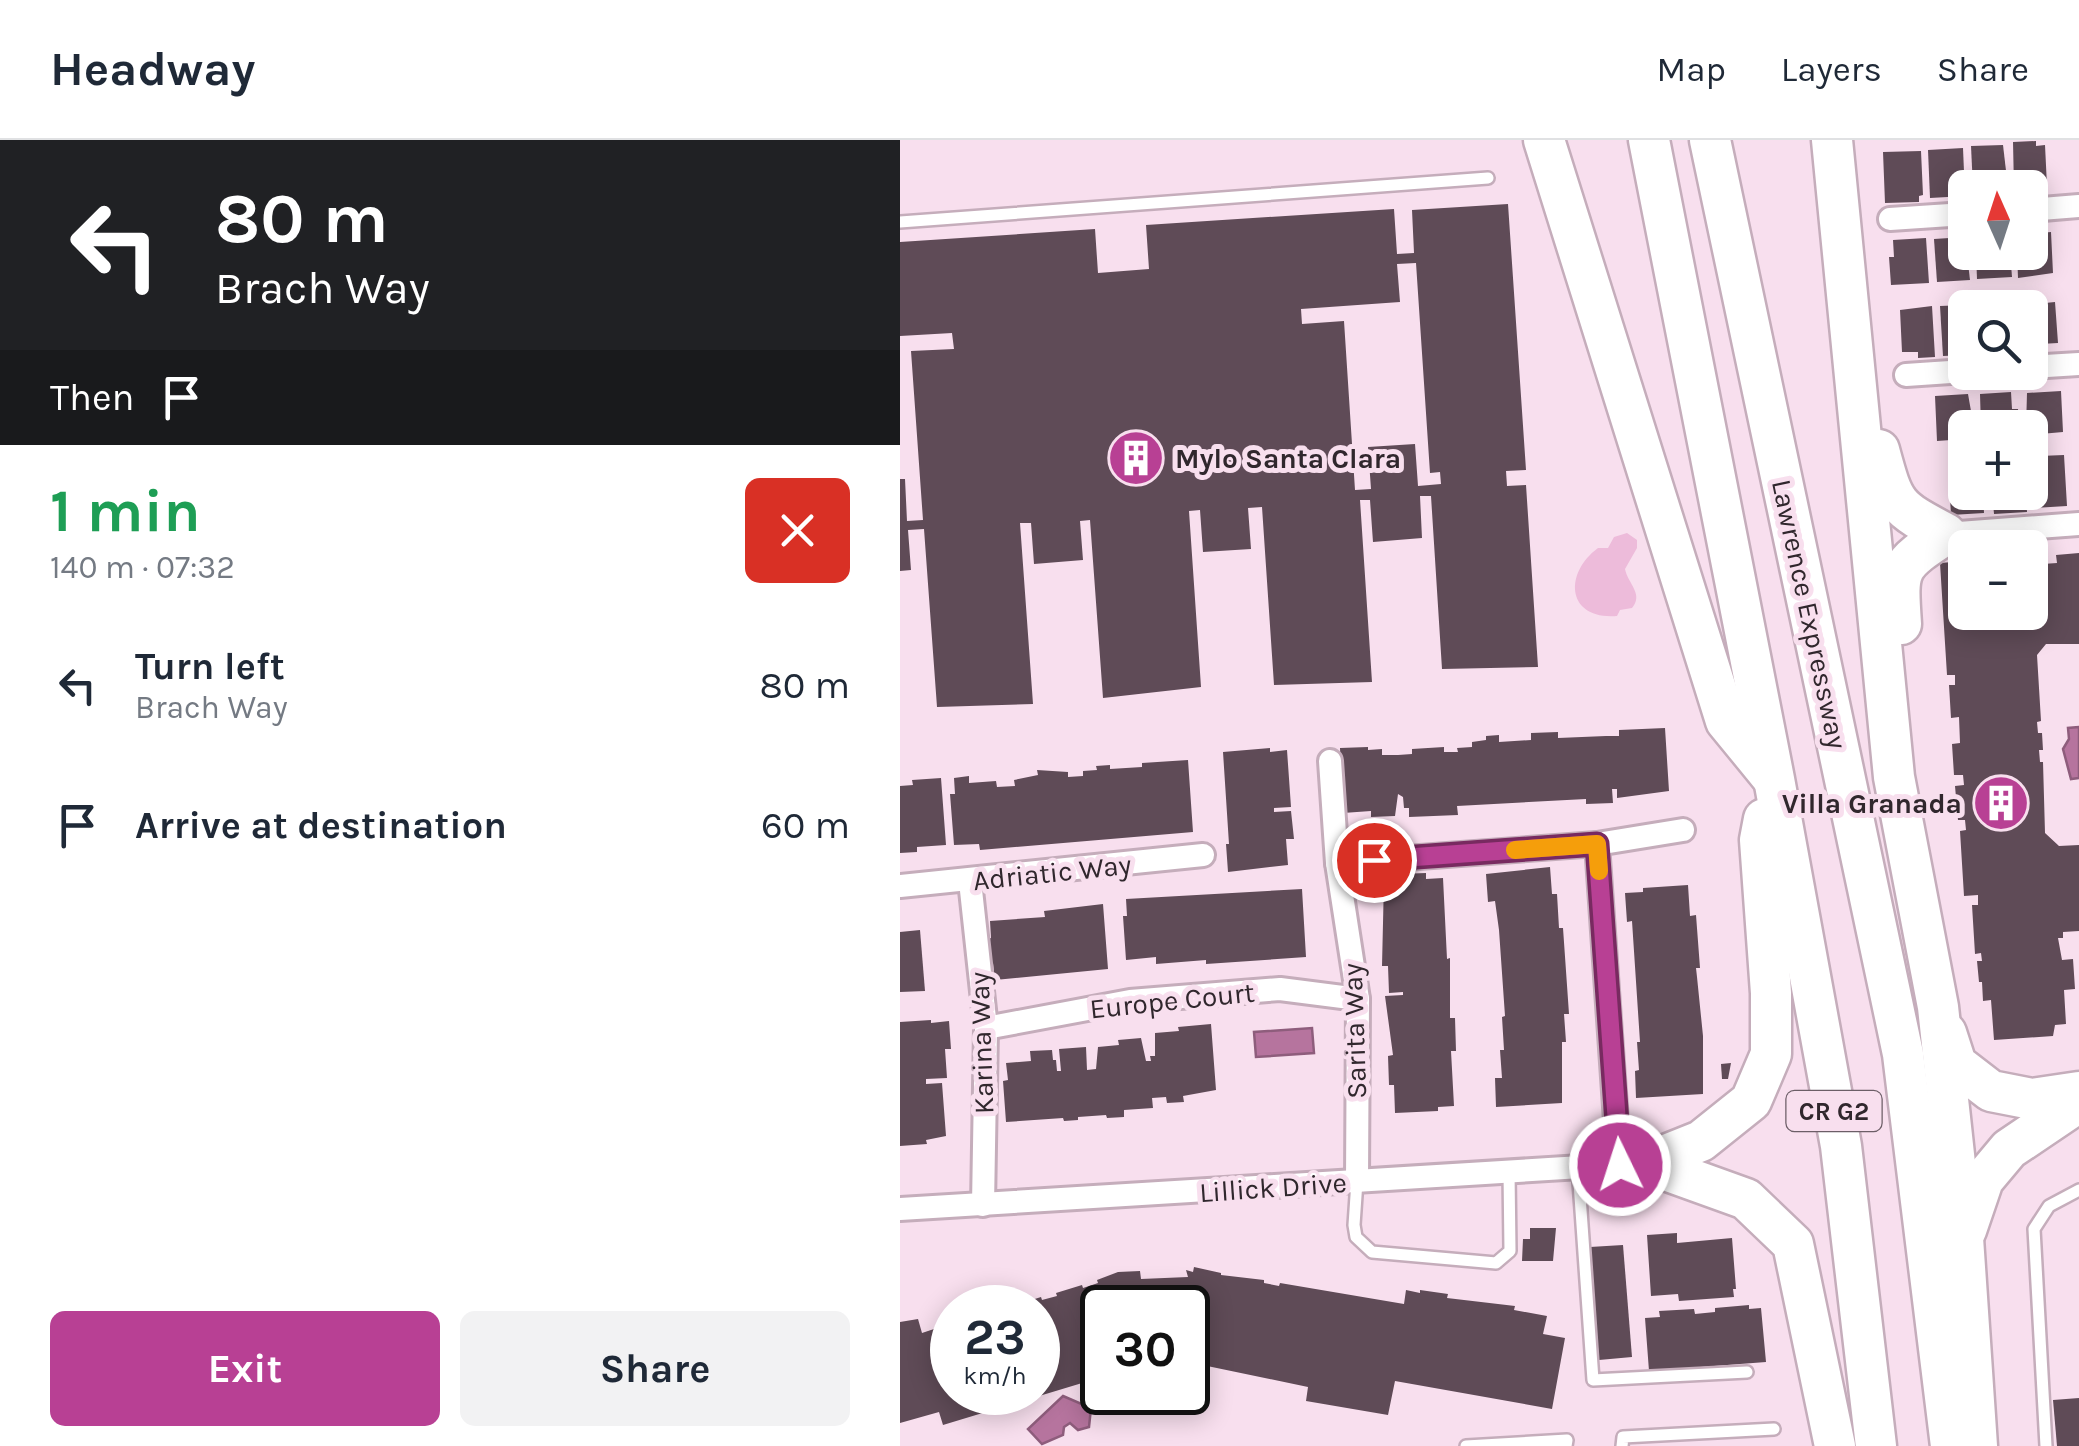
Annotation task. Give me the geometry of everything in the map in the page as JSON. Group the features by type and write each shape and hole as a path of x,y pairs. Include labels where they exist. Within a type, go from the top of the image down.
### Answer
{"highway":[{"path":"1544,140 1726,722 1774,780 1760,840 1771,994 1771,1054 1751,1101 1701,1141 1633,1164"},
{"name":"CR G2","path":"1649,140 1774,780 1840,1146 1876,1446"},
{"name":"Lawrence Expressway","path":"1710,140 1902,1054 1950,1446"},
{"path":"1832,140 1894,776 1938,1007 1962,1238 1977,1446"},
{"path":"1854,358 1892,496 1905,512 1946,534 1912,556 1898,576 1905,697 1894,776"},
{"path":"1938,1007 1956,1064 1991,1091 2032,1099 2079,1092"},
{"path":"1962,1238 1983,1180 2009,1149 2079,1102"},
{"path":"1633,1164 1746,1198 1793,1244 1835,1446"}],"street":[{"path":"2048,209 2079,206"},
{"path":"1890,219 1948,215"},
{"path":"2048,366 2079,364"},
{"path":"1906,375 1948,372"},
{"path":"1946,534 2079,524"},
{"name":"Sarita Way","path":"1330,761 1336,863 1358,999 1357,1182"},
{"path":"1336,863 1597,844 1683,830"},
{"path":"1597,844 1633,1164"},
{"name":"Adriatic Way","path":"900,886 1203,856"},
{"name":"Karina Way","path":"970,881 986,1028 982,1205"},
{"name":"Europe Court","path":"986,1028 1130,1001 1280,989 1358,999"},
{"name":"Lillick Drive","path":"900,1209 1633,1164"}],"lane":[{"path":"900,222 1488,178"},
{"path":"1578,1168 1593,1380 1747,1372"},
{"path":"1357,1182 1356,1237 1372,1252 1496,1263 1510,1252 1508,1172"},
{"path":"2046,1446 2034,1229 2048,1206 2079,1190"},
{"path":"1622,1446 1623,1436 1774,1429"},
{"path":"1466,1446 1567,1440 1566,1446"}],"shaded area":[{"path":"1627,533 1637,540 1637,548 1625,569 1636,593 1635,603 1632,608 1620,610 1617,616 1588,611 1576,593 1579,570 1598,548 1608,548 1614,537"},
{"path":"2079,727 2079,778 2071,779 2063,749 2069,739 2068,728"},
{"path":"1312,1028 1314,1053 1256,1057 1254,1032"},
{"path":"1063,1396 1080,1403 1080,1415 1090,1415 1089,1427 1078,1430 1070,1423 1064,1427 1063,1435 1042,1444 1028,1429 1043,1415 1060,1415"}],"building":[{"path":"2036,141 2036,146 2045,145 2046,170 2014,170 2013,142"},
{"path":"2003,145 2006,170 1972,170 1971,146"},
{"path":"1963,148 1964,170 1948,170 1948,197 1930,198 1928,150"},
{"path":"1921,151 1923,195 1919,202 1885,203 1883,152"},
{"name":"Mylo Santa Clara","path":"1508,204 1526,470 1506,471 1507,486 1526,485 1538,667 1442,669 1431,496 1420,496 1422,538 1373,542 1370,500 1360,500 1372,682 1274,685 1262,507 1248,508 1251,549 1203,552 1200,510 1189,511 1201,687 1103,698 1090,520 1080,521 1083,560 1034,564 1031,523 1020,523 1033,704 937,707 924,529 908,530 911,570 900,571 900,479 905,479 907,521 923,520 911,351 954,349 952,333 900,336 900,242 1095,229 1098,273 1149,269 1146,225 1394,209 1397,254 1414,253 1412,210","holes":["1416,263 1430,473 1440,472 1441,484 1418,486 1415,444 1368,447 1371,489 1355,490 1344,321 1302,324 1301,309 1400,302 1397,264"]},
{"path":"2051,232 2053,273 2018,278 2018,270 2048,270"},
{"path":"1926,238 1929,283 1891,285 1889,257 1894,257 1893,240"},
{"path":"1948,238 1948,270 1969,270 1970,280 1937,282 1934,239"},
{"path":"1977,270 2011,270 2012,277 1977,279"},
{"path":"2055,302 2058,343 2048,344 2048,303"},
{"path":"1932,306 1935,357 1918,358 1918,352 1902,352 1900,310"},
{"path":"1940,306 1948,306 1948,356 1943,356"},
{"path":"2061,391 2063,432 2048,433 2048,410 2027,410 2027,393"},
{"path":"2011,392 2012,409 2018,410 1980,410 1980,394"},
{"path":"1968,394 1971,410 1948,410 1948,440 1937,441 1935,396"},
{"path":"2064,455 2067,506 2048,507 2048,456"},
{"path":"1951,510 1984,510 1984,513 1951,515"},
{"path":"1994,510 2027,510 2027,512 1994,514"},
{"name":"Villa Granada","path":"2079,553 2079,644 2046,644 2037,655 2041,721 2037,722 2038,733 2042,733 2043,750 2039,750 2043,762 2045,833 2059,846 2079,845 2079,931 2063,932 2063,938 2058,938 2062,960 2073,959 2075,989 2064,990 2066,1024 2055,1025 2053,1036 1994,1040 1991,1000 1983,1001 1979,982 1977,961 1982,961 1981,953 1975,954 1972,905 1978,905 1978,895 1964,896 1960,831 1966,830 1965,820 1958,820 1955,786 1964,785 1963,775 1954,775 1952,744 1960,743 1959,717 1951,718 1949,685 1955,685 1955,675 1947,675 1940,563 1948,562 1948,630 2048,630 2048,564 2057,563 2056,555"},
{"path":"1665,728 1669,791 1617,798 1617,789 1612,789 1613,803 1586,804 1586,799 1457,806 1458,815 1409,817 1409,808 1404,808 1403,797 1398,794 1395,816 1371,817 1371,811 1343,813 1340,748 1382,749 1382,755 1444,747 1444,752 1458,752 1457,748 1472,747 1472,742 1486,740 1486,736 1499,735 1499,742 1531,740 1531,733 1558,732 1558,738 1619,736 1619,730"},
{"path":"1270,748 1270,752 1287,750 1291,807 1274,808 1274,812 1291,811 1294,839 1286,839 1288,865 1228,872 1223,752"},
{"path":"1188,760 1193,832 980,850 979,844 954,845 950,794 955,794 954,778 969,776 969,783 996,781 997,787 1015,786 1014,780 1038,775 1037,770 1068,772 1068,777 1083,776 1083,771 1097,770 1096,766 1142,767 1142,763"},
{"path":"941,778 946,845 900,853 900,786 913,785 912,780"},
{"path":"1550,867 1559,928 1563,928 1569,1014 1564,1014 1562,1103 1496,1107 1495,1078 1502,1078 1500,1050 1504,1050 1505,1016 1499,930 1495,901 1488,902 1486,874"},
{"path":"1426,873 1426,879 1443,878 1450,1018 1455,1018 1456,1051 1451,1051 1454,1106 1438,1107 1438,1111 1395,1113 1394,1085 1389,1085 1388,1056 1393,1055 1385,996 1403,992 1389,993 1388,966 1382,966 1384,880 1400,880 1400,874"},
{"path":"1688,885 1690,916 1696,915 1700,968 1696,968 1703,1036 1703,1094 1636,1098 1640,1042 1632,921 1627,922 1625,893"},
{"path":"1302,889 1306,957 1206,964 1206,960 1156,964 1156,957 1126,960 1126,899"},
{"path":"1103,904 1108,969 995,980 993,963 989,963 990,921 1045,917 1044,911"},
{"path":"920,930 925,991 900,992 900,932"},
{"path":"949,1021 951,1049 945,1049 947,1078 926,1079 926,1084 942,1083 946,1136 926,1140 927,1144 900,1146 900,1022"},
{"path":"1211,1024 1216,1090 1183,1096 1184,1102 1167,1103 1166,1097 1152,1098 1153,1108 1124,1110 1124,1117 1006,1122 1006,1063 1031,1061 1030,1051 1052,1050 1057,1071 1061,1071 1059,1049 1086,1047 1087,1070 1096,1069 1098,1047 1141,1038 1146,1061 1151,1061 1150,1056 1155,1056 1155,1033"},
{"path":"1731,1063 1728,1079 1722,1079 1721,1064"},
{"path":"1530,1228 1556,1228 1553,1261 1522,1261 1523,1239 1530,1239"},
{"path":"1677,1233 1677,1243 1732,1238 1734,1297 1679,1301 1678,1294 1651,1296 1647,1235"},
{"path":"1623,1245 1632,1357 1599,1360 1590,1247"},
{"path":"1194,1267 1279,1286 1280,1283 1404,1304 1406,1290 1420,1290 1448,1294 1447,1298 1515,1306 1514,1310 1547,1316 1543,1334 1565,1338 1552,1409 1395,1381 1388,1415 1306,1401 1308,1387 1210,1367 1210,1285 1092,1285 1118,1272 1140,1271 1141,1279 1188,1277 1186,1270 1193,1272"},
{"path":"1080,1286 1080,1384 1060,1390 1060,1292"},
{"path":"1749,1305 1749,1309 1761,1308 1766,1362 1649,1371 1645,1318 1660,1317 1659,1311 1694,1309 1695,1314"},
{"path":"918,1319 922,1333 930,1330 930,1415 900,1423 900,1322"},
{"path":"2079,1398 2079,1446 2057,1446 2053,1400"},
{"path":"940,1415 976,1415 943,1425"}],"slow traffic":[{"path":"1515,850 1597,844 1599,871"}],"place":[{"name":"Mylo Santa Clara","path":"1136,458"},
{"name":"Villa Granada","path":"2001,803"}],"route":[{"path":"1374,860 1597,844 1620,1165"}]}
